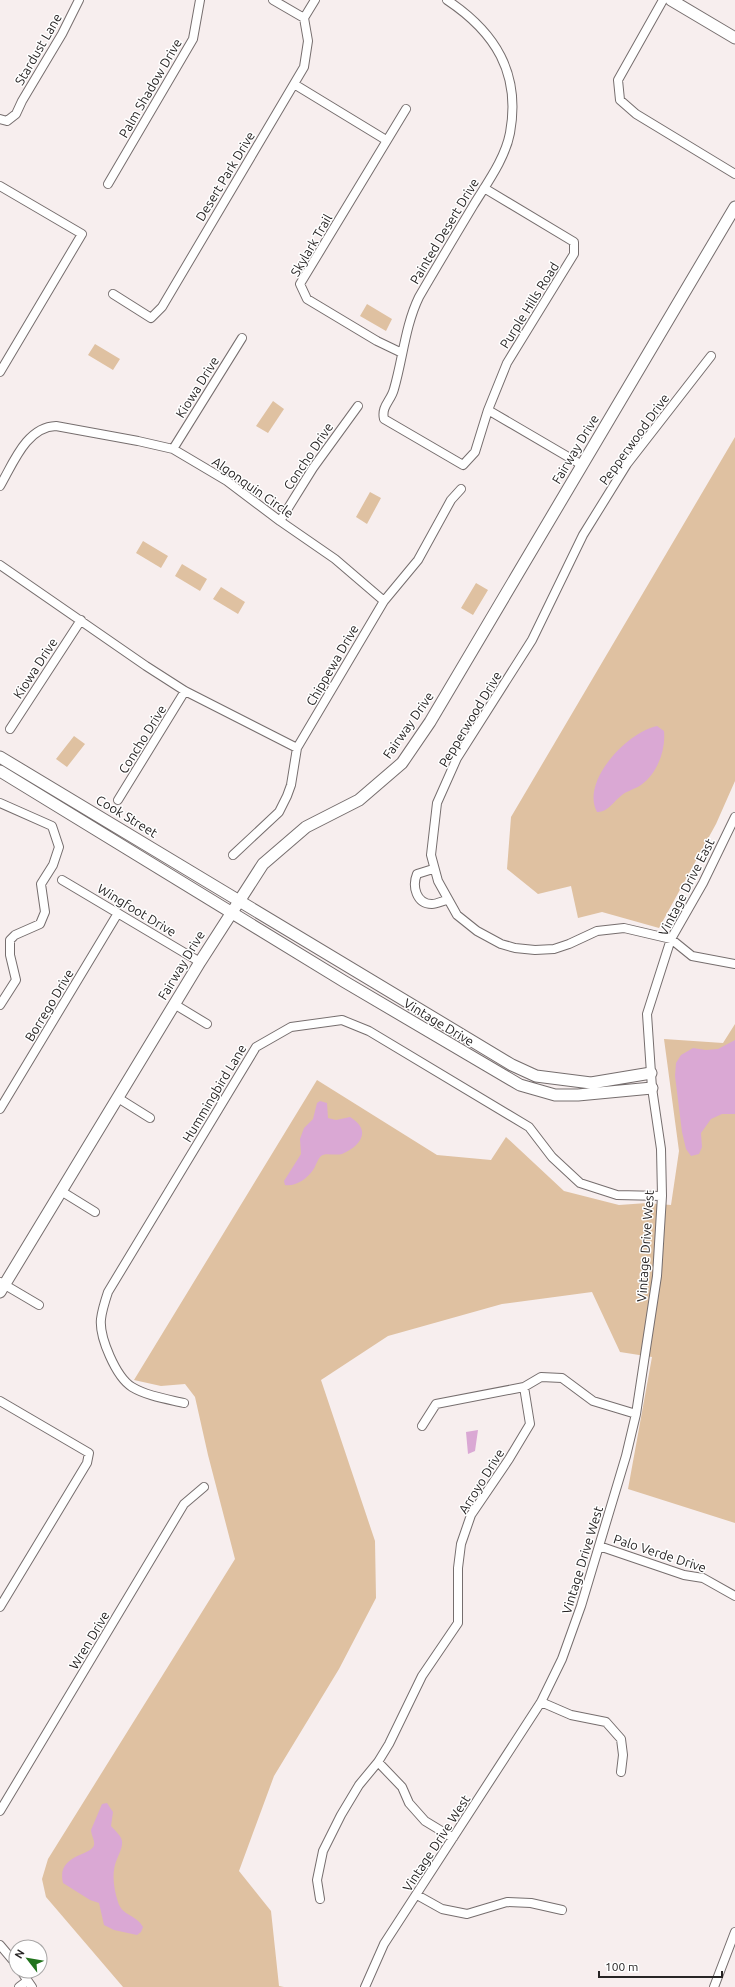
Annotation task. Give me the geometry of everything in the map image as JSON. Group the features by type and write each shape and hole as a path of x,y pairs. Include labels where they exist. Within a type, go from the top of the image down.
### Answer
{"street":[{"name":"Stardust Lane","path":"0,119 7,121 16,114 22,101 62,34 79,0"},
{"name":"Palm Shadow Drive","path":"108,184 193,39 200,0"},
{"path":"273,0 304,18 315,0"},
{"name":"Painted Desert Drive","path":"447,0 467,13 495,44 505,65 510,86 512,111 510,134 499,162 418,297 412,311 393,393 383,409 384,420 451,459"},
{"path":"663,0 618,80 620,100 636,114 735,174"},
{"path":"671,0 735,38"},
{"name":"Desert Park Drive","path":"113,294 151,318 162,307 304,67 308,41 304,18"},
{"path":"294,84 386,140"},
{"name":"Skylark Trail","path":"402,353 377,341 307,299 300,284 406,109"},
{"path":"0,187 82,234 0,372"},
{"name":"Purple Hills Road","path":"451,459 463,465 474,452 488,410 507,363 574,254 574,242 484,188"},
{"name":"Fairway Drive","path":"1,1286 61,1191 231,912 263,864 306,828 359,800 402,762 430,722 735,207"},
{"name":"Kiowa Drive","path":"173,449 242,338"},
{"name":"Pepperwood Drive","path":"671,939 624,928 597,931 554,949 516,948 488,938 457,915 447,900 433,869 431,840 437,803 457,758 532,640 583,535 627,464 711,356"},
{"name":"Concho Drive","path":"280,521 317,461 358,406"},
{"path":"488,410 582,465"},
{"name":"Algonquin Circle","path":"0,486 28,439 35,433 48,426 56,426 138,440 173,449 227,481 280,521 335,559 384,601"},
{"name":"Chippewa Drive","path":"233,855 279,812 291,785 297,748 384,601 418,560 451,500 462,489"},
{"path":"0,565 146,666 185,691 297,748"},
{"name":"Kiowa Drive","path":"10,729 81,620"},
{"name":"Concho Drive","path":"118,800 185,691"},
{"name":"Cook Street","path":"0,757 239,900"},
{"path":"0,771 231,912"},
{"path":"0,803 52,826 59,847 53,865 40,884 45,912 40,924 15,935 10,940 10,954 16,980 0,1005"},
{"name":"Vintage Drive East","path":"652,1088 647,1014 671,939 703,883 735,817"},
{"path":"433,869 417,874 414,885 417,895 421,900 429,904 447,900"},
{"name":"Wingfoot Drive","path":"62,880 200,962"},
{"name":"Vintage Drive","path":"239,900 512,1065 536,1076 590,1083 651,1073"},
{"name":"Borrego Drive","path":"0,1109 118,912"},
{"name":"Vintage Drive","path":"231,912 345,982 520,1085 555,1095 578,1096 652,1088"},
{"path":"671,939 692,956 735,964"},
{"path":"174,1004 207,1024"},
{"name":"Hummingbird Lane","path":"184,1403 159,1398 131,1386 116,1368 104,1344 101,1320 108,1292 256,1047 291,1027 342,1020 369,1031 529,1127 552,1157 580,1184 617,1195 662,1196"},
{"name":"Vintage Drive West","path":"365,1987 384,1944 542,1702 562,1659 581,1606 636,1414 657,1276 662,1196 661,1149 652,1088"},
{"path":"118,1098 150,1118"},
{"path":"61,1191 95,1212"},
{"path":"1,1286 39,1305"},
{"path":"422,1426 436,1404 524,1387 541,1377 562,1378 593,1401 636,1414"},
{"name":"Arroyo Drive","path":"320,1899 317,1880 323,1852 340,1815 359,1785 378,1762 389,1744 422,1676 458,1623 458,1568 461,1544 471,1515 509,1459 530,1424 524,1387"},
{"path":"0,1401 89,1453 87,1463 0,1607"},
{"name":"Wren Drive","path":"0,1811 184,1504 204,1487"},
{"name":"Palo Verde Drive","path":"599,1546 684,1575 702,1578 735,1596"},
{"path":"542,1702 571,1715 606,1722 621,1739 624,1755 621,1772"},
{"path":"378,1762 402,1787 409,1803 425,1821 453,1838"},
{"path":"417,1895 442,1909 467,1914 507,1902 531,1904 562,1910"},
{"path":"714,1987 735,1932"},
{"path":"0,1945 8,1954"},
{"path":"19,1987 30,1984"}],"shaded area":[{"path":"367,304 392,319 386,331 360,316"},
{"path":"95,344 120,359 113,370 88,355"},
{"path":"273,401 284,409 268,433 256,426"},
{"path":"735,437 735,781 716,824 659,928 602,912 578,918 571,886 538,894 507,869 511,817"},
{"path":"370,492 381,498 367,524 356,517"},
{"path":"143,541 168,556 161,568 136,553"},
{"path":"182,564 207,579 200,591 175,576"},
{"path":"476,583 488,590 473,615 461,608"},
{"path":"221,587 245,602 238,614 213,599"},
{"path":"657,726 664,731 664,746 662,754 652,775 641,785 622,795 607,809 597,812 594,800 595,786 601,772 610,759 633,737"},
{"path":"74,736 85,744 67,767 56,759"},
{"path":"735,1024 735,1523 628,1489 652,1357 620,1352 592,1292 502,1304 388,1336 321,1380 375,1541 376,1598 339,1669 274,1776 239,1871 271,1911 279,1986 284,1987 123,1987 46,1897 42,1879 48,1859 235,1559 208,1455 195,1397 185,1384 161,1386 134,1380 317,1080 437,1155 491,1160 506,1137 564,1191 619,1205 647,1203 671,1205 679,1151 664,1039 723,1043"},
{"path":"735,1040 735,1114 722,1114 711,1119 701,1133 702,1147 699,1154 691,1156 686,1149 682,1132 675,1076 676,1063 681,1055 693,1048 706,1050 718,1049"},
{"path":"320,1101 327,1103 328,1118 336,1120 350,1117 357,1122 361,1127 362,1132 359,1142 349,1151 342,1154 323,1155 304,1179 297,1184 285,1185 284,1181 301,1154 300,1139 304,1128 313,1119 317,1103"},
{"path":"478,1430 475,1451 468,1454 466,1432"},
{"path":"107,1803 113,1812 111,1826 122,1841 122,1847 114,1869 115,1893 120,1907 137,1920 143,1927 141,1932 137,1935 114,1930 104,1925 99,1903 90,1900 63,1883 62,1873 69,1861 92,1849 94,1841 91,1830 102,1804"}]}
